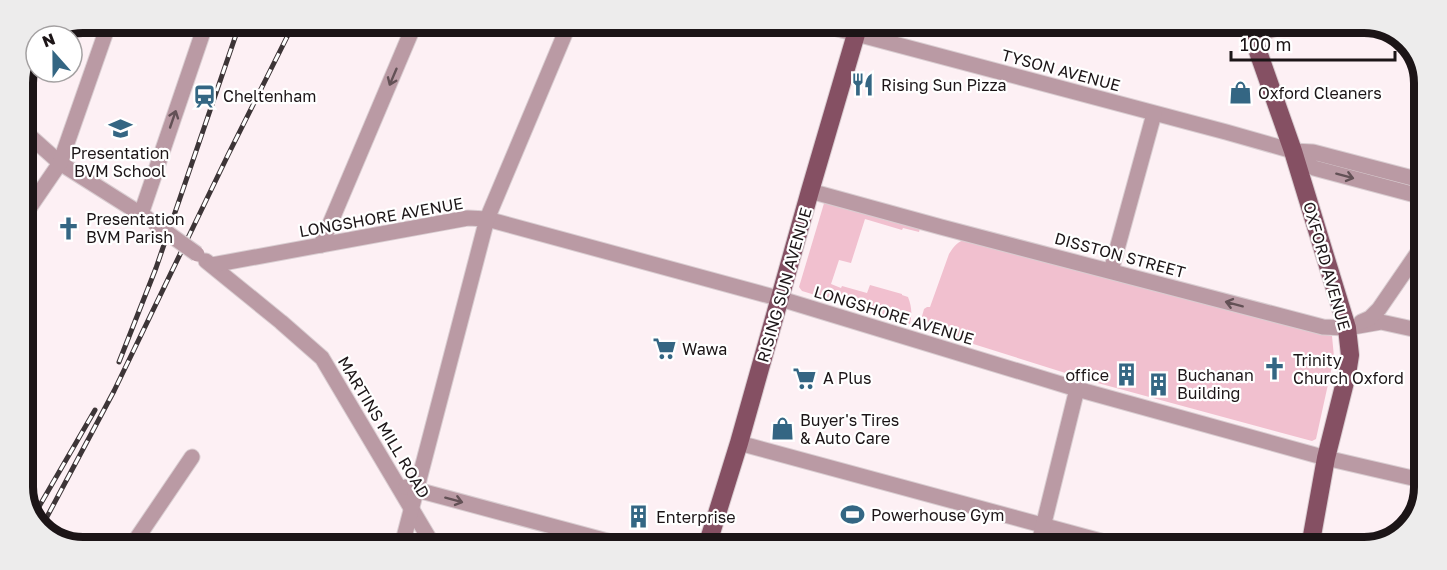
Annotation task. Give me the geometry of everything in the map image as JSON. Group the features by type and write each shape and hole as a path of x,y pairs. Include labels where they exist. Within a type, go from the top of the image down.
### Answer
{"main road":[{"name":"RISING SUN AVENUE","path":"710,537 781,299 856,33"},
{"name":"OXFORD AVENUE","path":"1251,33 1293,151 1347,328 1350,355 1347,374 1326,458 1312,537"}],"street":[{"path":"33,202 60,163 105,33"},
{"path":"141,214 203,33"},
{"path":"321,245 412,33"},
{"path":"404,537 487,219 565,33"},
{"name":"TYSON AVENUE","path":"871,33 1154,114 1293,151 1313,152 1414,178"},
{"path":"1111,271 1154,114"},
{"name":"MARTINS MILL ROAD","path":"33,139 60,163 141,214 212,265 322,358 428,537"},
{"name":"TYSON AVENUE","path":"1293,151 1314,168 1414,194"},
{"name":"DISSTON STREET","path":"810,191 1323,327 1347,328 1381,322 1414,329"},
{"name":"LONGSHORE AVENUE","path":"212,265 468,218 487,219 781,299 1077,389 1326,458 1414,478"},
{"path":"1347,328 1370,318 1414,258"},
{"path":"1041,537 1077,389"},
{"path":"739,443 1088,537"},
{"path":"138,537 192,458"},
{"path":"398,484 592,537"}],"shaded area":[{"path":"825,200 921,225 919,232 903,228 902,230 865,219 851,263 839,260 831,284 867,293 870,285 908,297 911,310 910,324 802,291 799,287"},
{"path":"967,239 1332,336 1334,357 1316,439 1312,441 1094,382 919,327 924,309 930,307 949,254 956,244"}],"railway":[{"path":"119,362 156,268 237,33"},
{"path":"46,520 114,391 289,33"},
{"path":"38,508 95,410"}],"place":[{"name":"Rising Sun Pizza","path":"863,85"},
{"name":"Oxford Cleaners","path":"1240,93"},
{"name":"Cheltenham","path":"205,96"},
{"name":"Presentation BVM School","path":"120,128"},
{"name":"Presentation BVM Parish","path":"68,228"},
{"name":"Wawa","path":"664,349"},
{"name":"Trinity Church Oxford","path":"1275,369"},
{"name":"office","path":"1127,375"},
{"name":"A Plus","path":"805,378"},
{"name":"Buchanan Building","path":"1159,384"},
{"name":"Buyer's Tires & Auto Care","path":"782,429"},
{"name":"Powerhouse Gym","path":"853,515"},
{"name":"Enterprise","path":"638,517"}]}
